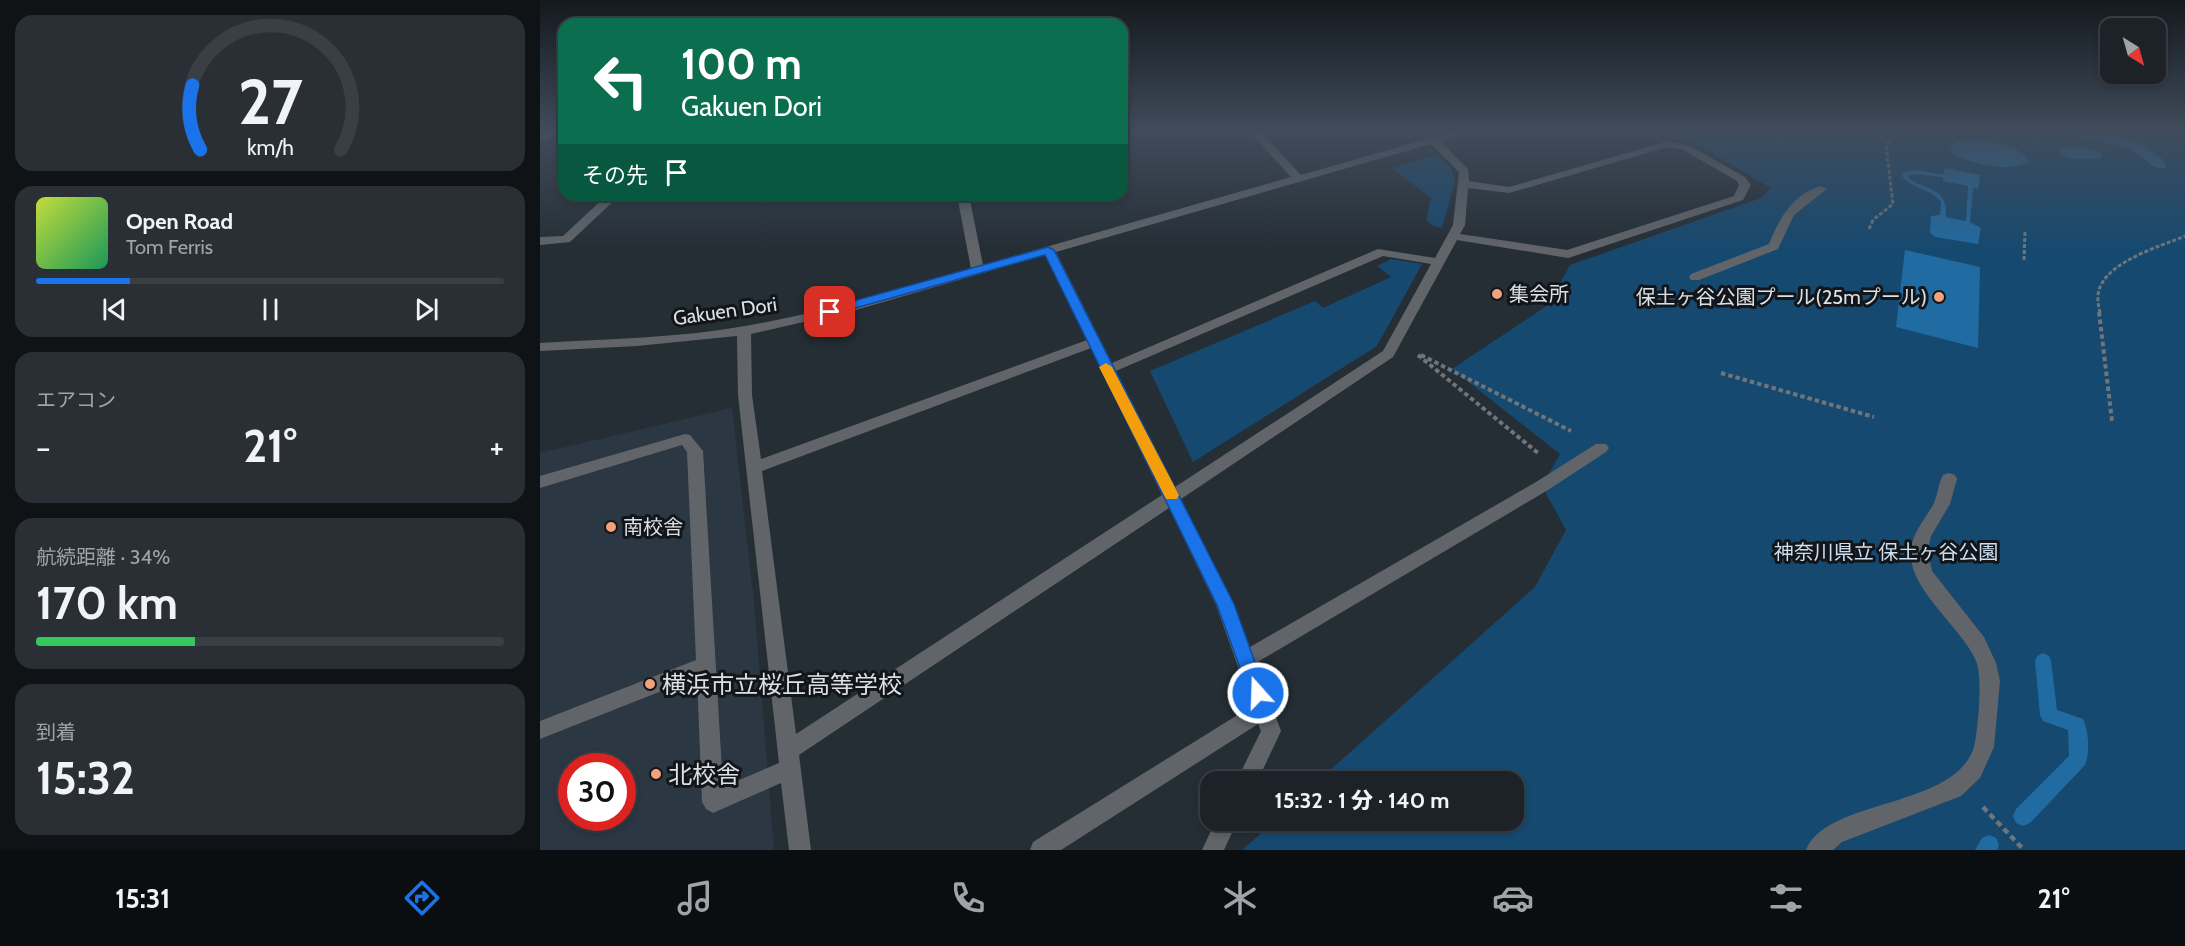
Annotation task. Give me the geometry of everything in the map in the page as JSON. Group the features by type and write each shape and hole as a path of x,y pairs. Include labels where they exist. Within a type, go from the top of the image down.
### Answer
{"street":[{"path":"1291,171 1298,178"},
{"name":"Gakuen Dori","path":"540,347 637,342 744,331 851,307 1324,171"},
{"path":"540,482 685,438 695,451 713,802 789,760 1173,497 1388,354 1459,225 1464,171"},
{"path":"1463,184 1509,190 1576,171"},
{"path":"1453,236 1568,254 1739,198 1745,186 1741,179 1726,171"},
{"path":"1695,277 1774,246 1780,227 1788,213 1821,189"},
{"path":"540,241 566,239 607,201"},
{"path":"964,201 978,271"},
{"path":"1048,250 1225,604 1271,731 1251,771"},
{"path":"1107,370 1382,252 1438,261"},
{"path":"744,331 745,395 800,850"},
{"path":"754,468 1094,342"},
{"path":"1246,659 1563,473 1601,448"},
{"path":"1817,850 1835,834 1954,789 1973,771 1984,747 1990,681 1986,663 1977,643 1924,573 1919,551 1923,535 1942,504 1949,479"},
{"path":"540,730 706,665"},
{"path":"1041,850 1264,709"},
{"path":"1213,850 1222,831"}],"path":[{"path":"1869,229 1874,218 1890,210 1893,204 1889,171"},
{"path":"2024,260 2025,232"},
{"path":"2112,421 2098,300 2100,286 2108,275 2128,261 2185,236"},
{"path":"1413,351 1563,473"},
{"path":"1452,369 1601,448"},
{"path":"1721,373 1874,417"},
{"path":"1959,783 2024,850"}],"shaded area":[{"path":"1920,171 1943,175 1944,171 1958,171 1980,175 1978,189 1973,188 1970,222 1981,228 1978,244 1935,237 1930,233 1931,216 1940,215 1941,202 1933,194 1911,184 1902,176 1904,172","holes":["1913,174 1943,177 1943,181 1968,186 1966,221 1946,217 1946,208 1940,195 1909,179 1908,176"]},
{"name":"保土ヶ谷公園プール(25mプール)","path":"1905,250 1980,267 1978,348 1896,327"},
{"name":"横浜市立桜丘高等学校","path":"732,408 754,602 774,850 540,850 540,453"}],"green space":[{"path":"1395,171 1451,171 1455,181 1442,228 1433,226 1426,220 1431,198"},
{"name":"神奈川県立 保土ヶ谷公園","path":"1742,171 2185,171 2185,850 1242,850 1264,831 1524,831 1524,771 1329,771 1535,587 1566,530 1542,486 1560,454 1452,369 1548,305 1570,265 1761,198 1771,188"},
{"path":"1391,259 1422,264 1377,346 1193,462 1150,371 1315,301 1323,308 1391,277 1377,266"}],"waterway":[{"path":"2023,816 2078,759 2077,725 2049,715 2043,661"},
{"path":"1985,850 1989,845"}],"slow traffic":[{"path":"1106,367 1172,495"}],"place":[{"name":"集会所","path":"1497,294"},
{"name":"保土ヶ谷公園プール(25mプール)","path":"1939,297"},
{"name":"南校舎","path":"611,527"},
{"name":"横浜市立桜丘高等学校","path":"650,684"},
{"name":"北校舎","path":"656,774"}],"route":[{"path":"830,312 1048,250 1225,604 1258,693"}]}
